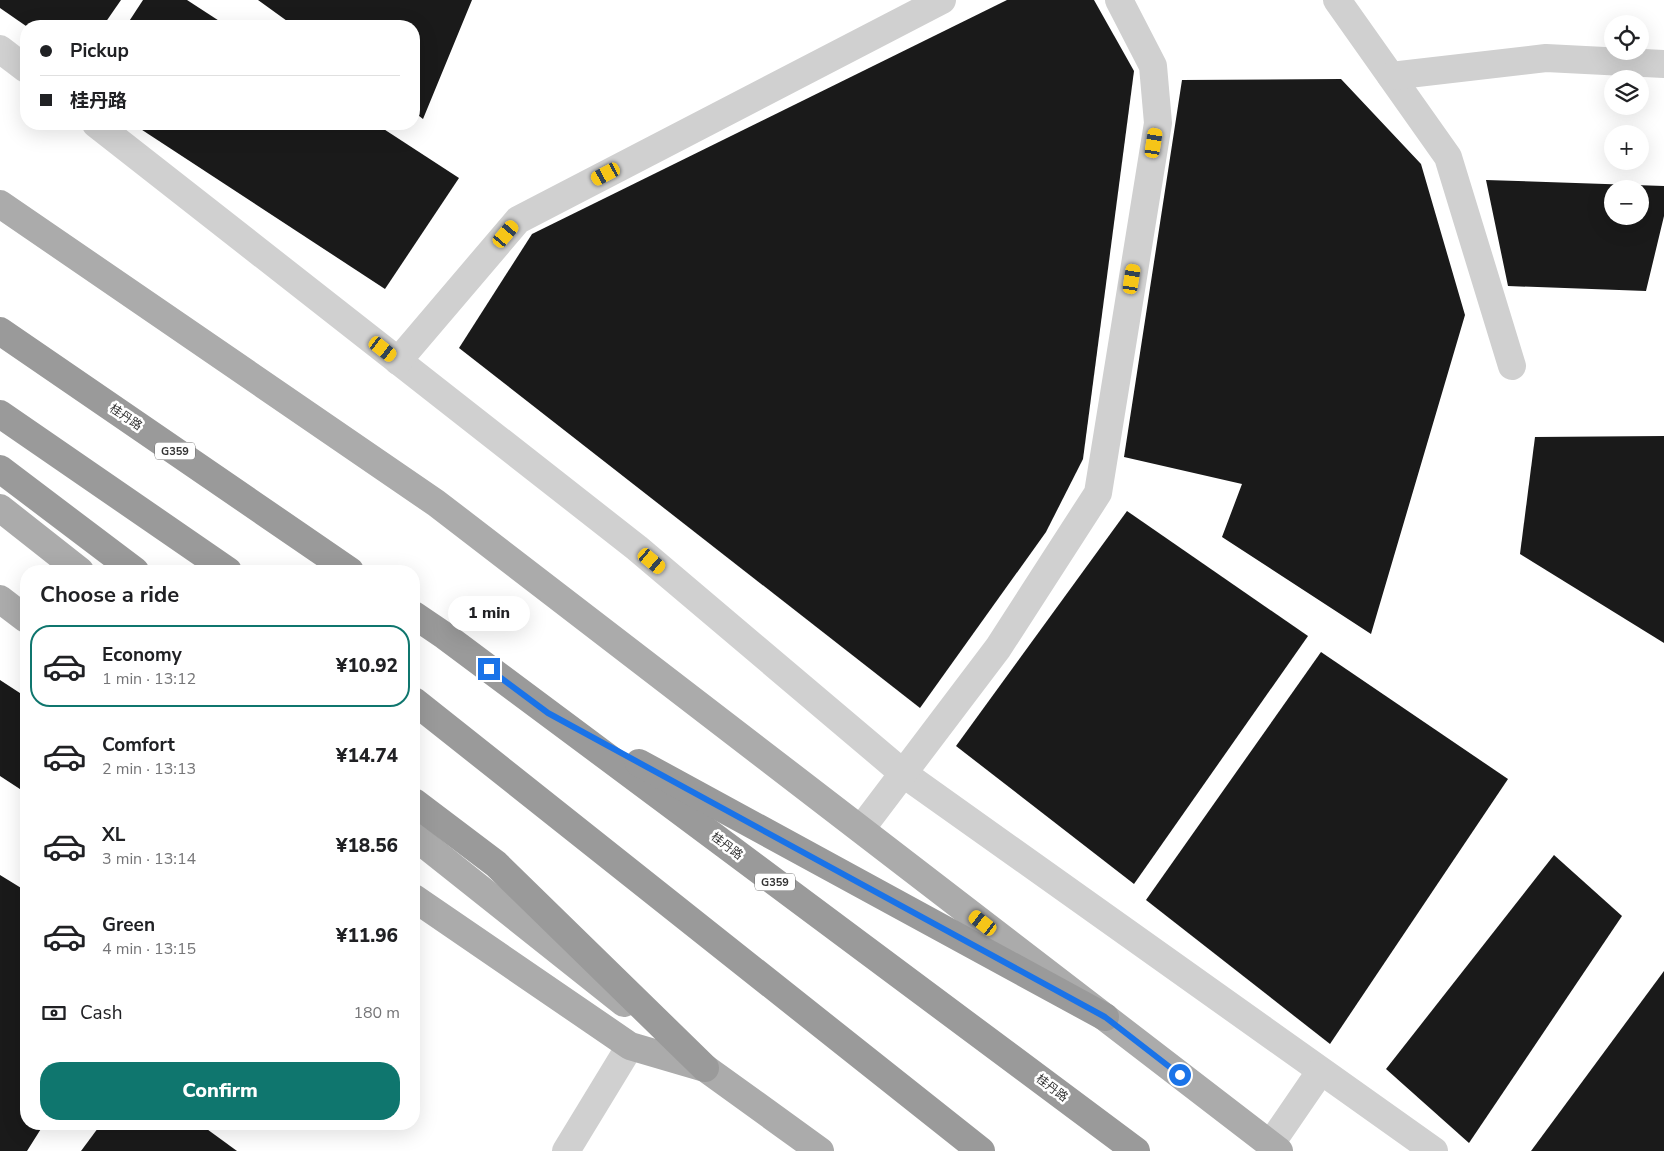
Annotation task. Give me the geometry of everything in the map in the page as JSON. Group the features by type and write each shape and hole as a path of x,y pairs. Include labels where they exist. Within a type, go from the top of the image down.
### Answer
{"highway":[{"name":"桂丹路","path":"0,331 341,565"},
{"path":"0,414 219,565"},
{"path":"0,470 127,565"},
{"name":"桂丹路","path":"420,619 1136,1151"},
{"path":"420,706 982,1151"},
{"path":"548,713 1105,1017"},
{"path":"420,807 496,864 706,1068"}],"main road":[{"path":"0,204 436,503 1274,1148"},
{"path":"0,508 72,565"},
{"path":"0,600 20,615"},
{"path":"420,841 706,1068 820,1151"},
{"path":"420,902 630,1046 706,1068"}],"street":[{"path":"398,361 518,220 942,0"},
{"path":"861,829 998,648 1098,493 1158,123 1153,66 1119,0"},
{"path":"1337,0 1448,157 1512,366"},
{"path":"0,49 20,64"},
{"path":"1391,76 1546,58 1664,64"},
{"path":"104,130 637,548 904,774 1320,1072 1434,1151"},
{"path":"566,1151 630,1046"},
{"path":"1274,1148 1320,1072"}],"building":[{"path":"0,0 121,0 107,20 20,20 20,22 0,8"},
{"path":"143,0 187,0 218,20 130,20"},
{"path":"258,0 472,0 423,119 420,117 420,20 286,20"},
{"path":"1007,0 1094,0 1134,71 1083,459 1046,532 920,708 459,348 532,234"},
{"path":"1341,79 1421,164 1465,315 1371,634 1222,537 1242,484 1124,457 1182,80"},
{"path":"142,130 385,130 459,178 385,289"},
{"path":"1486,180 1604,184 1604,225 1649,225 1649,185 1664,186 1664,216 1646,291 1508,286"},
{"path":"1664,436 1664,643 1520,554 1535,437"},
{"path":"1127,511 1308,636 1134,884 956,746"},
{"path":"1321,652 1508,779 1330,1044 1146,900"},
{"path":"0,680 20,693 20,789 0,776"},
{"path":"1554,855 1622,916 1469,1143 1386,1069"},
{"path":"0,875 20,887 20,1130 40,1130 27,1151 0,1151"},
{"path":"1664,971 1664,1151 1531,1151"},
{"path":"97,1130 208,1130 237,1151 81,1151"}],"route":[{"path":"489,669 548,713 1105,1017 1180,1075"}]}
